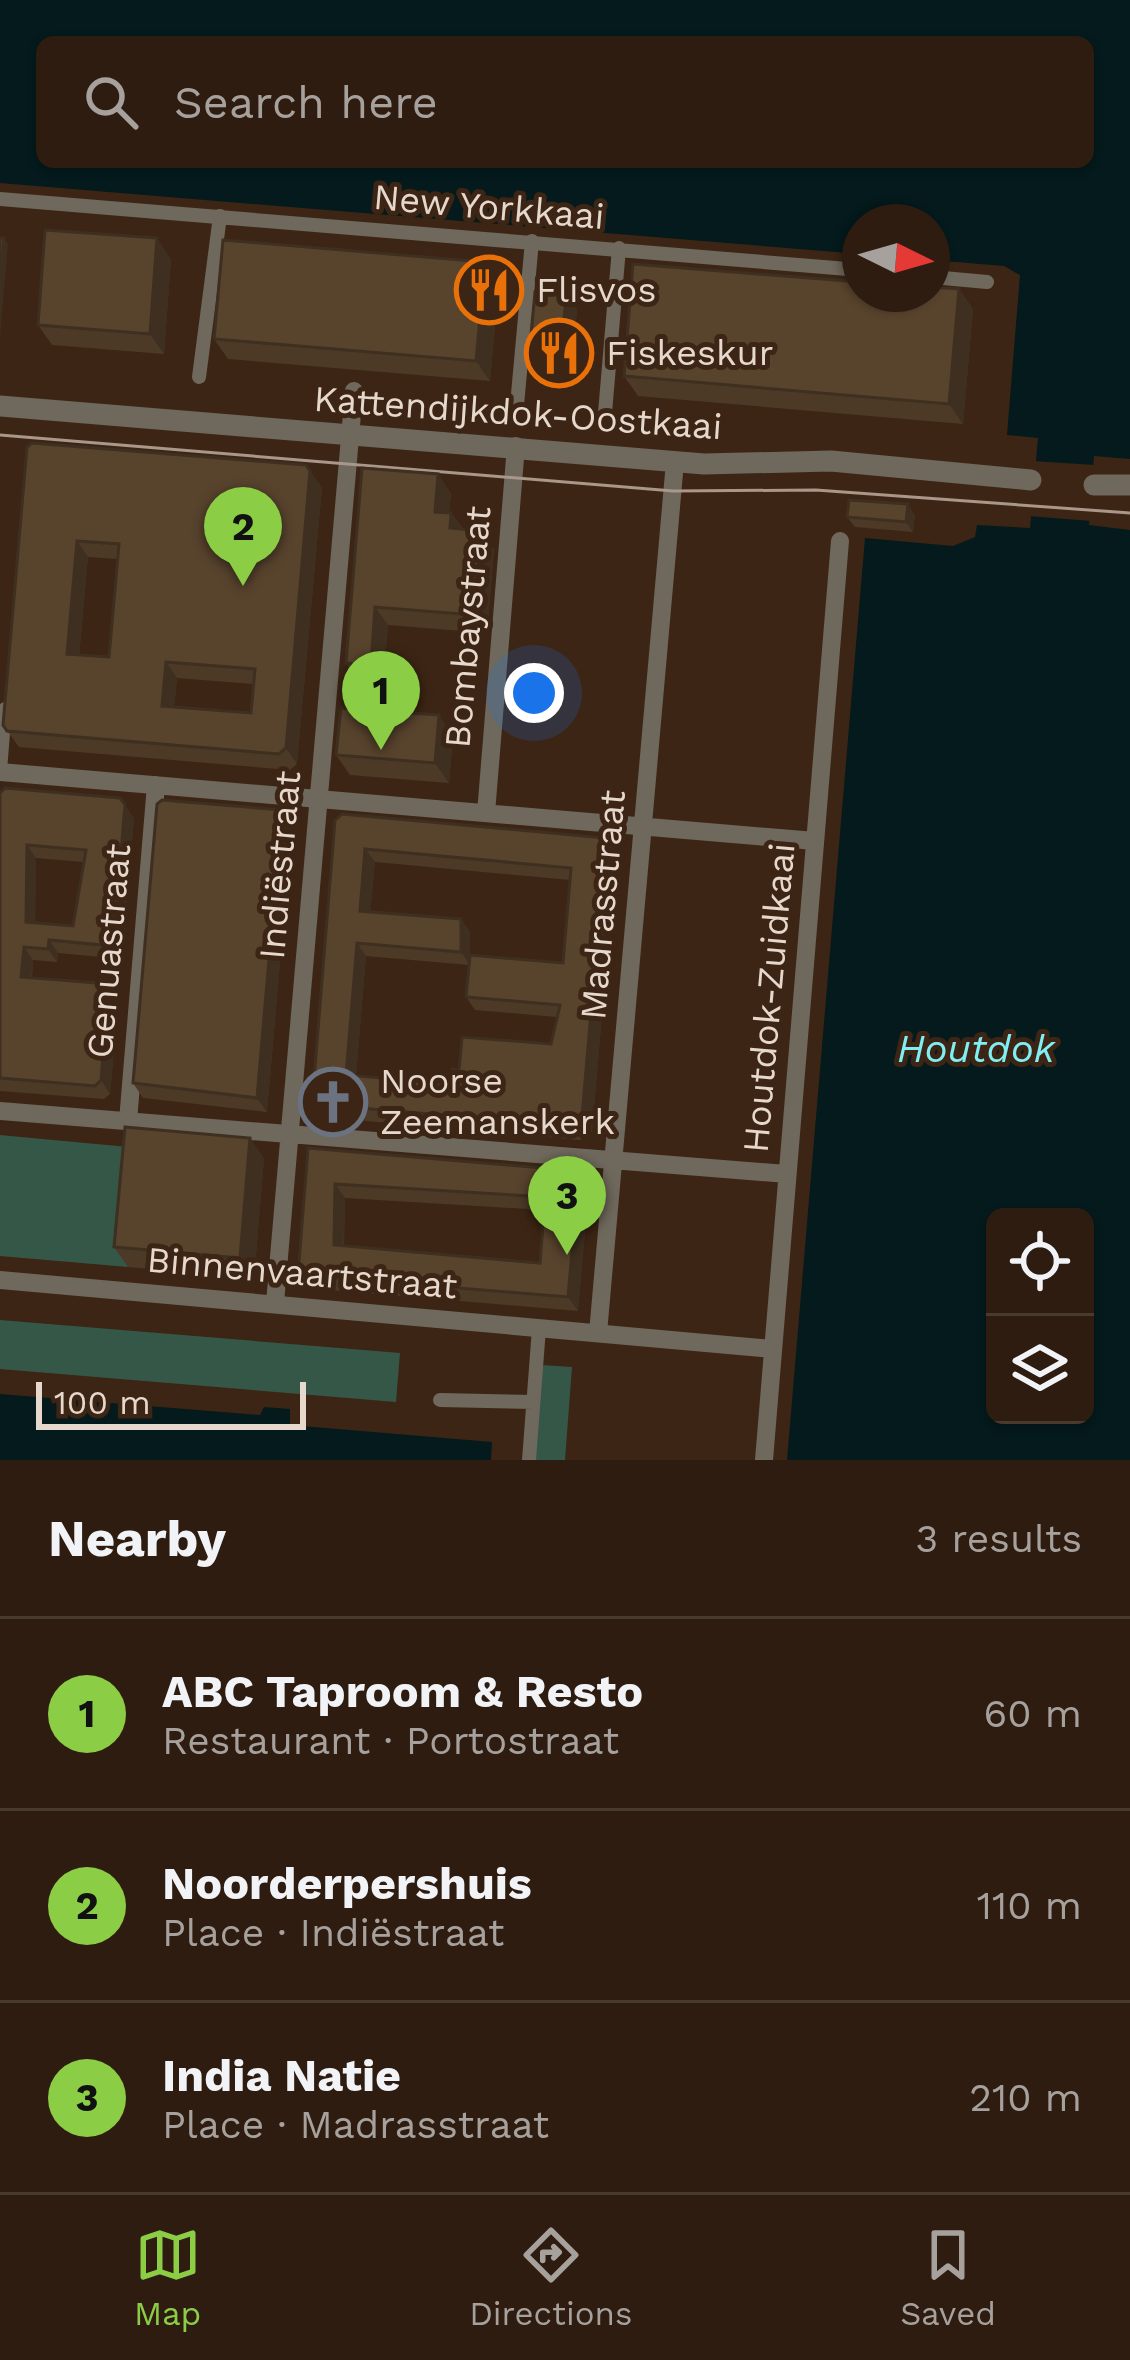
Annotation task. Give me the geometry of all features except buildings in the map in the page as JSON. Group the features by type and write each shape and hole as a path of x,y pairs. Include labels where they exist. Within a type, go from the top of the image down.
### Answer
{"street":[{"name":"New Yorkkaai","path":"0,199 842,268"},
{"path":"199,377 220,216"},
{"path":"518,405 532,241"},
{"path":"605,413 619,248"},
{"path":"950,279 988,282"},
{"name":"Indiëstraat","path":"275,1303 354,391"},
{"name":"Kattendijkdok-Oostkaai","path":"0,406 516,446 674,472 831,460 1031,480"},
{"name":"Bombaystraat","path":"486,813 516,446"},
{"name":"Madrasstraat","path":"598,1334 674,472"},
{"path":"1094,485 1130,485"},
{"name":"Houtdok-Zuidkaai","path":"764,1460 840,541"},
{"path":"7,687 0,771 814,841"},
{"name":"Genuastraat","path":"128,1121 156,785"},
{"path":"0,1111 787,1174"},
{"name":"Binnenvaartstraat","path":"0,1280 772,1349"},
{"path":"529,1460 539,1328"},
{"path":"440,1400 533,1402"}],"green space":[{"path":"0,1135 139,1148 128,1267 0,1256"},
{"path":"0,1320 400,1353 396,1402 0,1369"},
{"path":"541,1365 572,1367 565,1460 534,1460"}],"water":[{"name":"Houtdok","path":"0,0 1130,0 1130,459 1094,456 1089,525 1130,530 1130,1460 787,1460 865,538 953,546 975,537 977,525 1030,528 1038,438 1007,435 1020,275 1004,266 950,262 950,204 842,204 842,253 0,183"},
{"path":"0,1394 260,1415 264,1407 290,1409 290,1425 492,1442 491,1460 0,1460"}],"pier":[{"path":"1033,461 1095,465 1091,521 1028,516"}],"tram line":[{"path":"0,435 673,491 816,490 1130,513"}],"place":[{"name":"Flisvos","path":"489,290"},
{"name":"Fiskeskur","path":"559,353"},
{"name":"Noorderpershuis","path":"243,586"},
{"name":"ABC Taproom & Resto","path":"381,750"},
{"name":"Noorse Zeemanskerk","path":"333,1102"},
{"name":"India Natie","path":"567,1255"}]}
